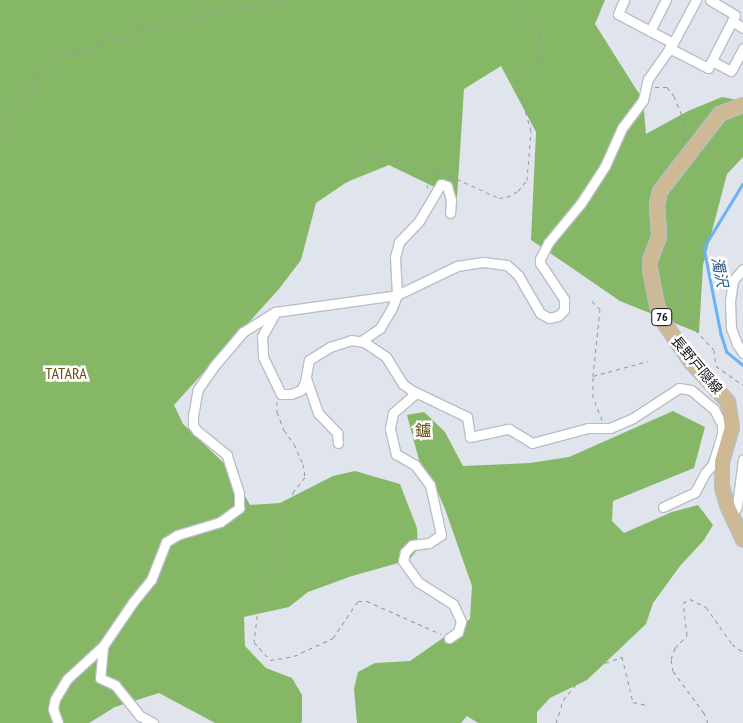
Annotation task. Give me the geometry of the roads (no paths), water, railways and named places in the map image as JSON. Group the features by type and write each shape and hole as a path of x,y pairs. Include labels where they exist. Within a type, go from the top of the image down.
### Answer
{"main road":[{"name":"長野戸隠線","path":"743,105 720,114 660,190 657,206 659,237 650,261 651,285 665,324 691,362 728,402 732,427 717,466 732,517 743,540"}],"street":[{"path":"624,0 618,14 650,31 708,68 735,15 710,0"},
{"path":"650,31 666,0"},
{"path":"58,723 53,709 55,699 67,679 103,646 133,602 151,580 166,542 177,534 220,522 239,508 239,493 227,455 197,431 194,425 195,400 198,389 214,366 244,332 275,312 397,294 457,266 498,262 507,265 518,275 540,312 549,318 558,316 564,310 564,299 540,263 540,259 548,243 581,204 605,166 622,128 642,100 648,79 671,46 696,0"},
{"path":"732,21 743,28"},
{"path":"712,61 730,71 743,48"},
{"path":"361,341 380,328 397,294 395,257 399,242 419,221 441,184 447,186 451,200 450,213"},
{"path":"743,269 733,280 730,300 731,328 736,344 743,353"},
{"path":"275,312 262,336 263,358 282,394 291,394 300,390 306,378 309,360 330,347 351,340 361,341 386,357 403,384 416,393 467,417 470,437 509,429 532,443 588,428 622,425 679,388 691,390 714,409 722,425 717,466 704,473 695,492 663,507"},
{"path":"306,378 318,413 337,434 338,443"},
{"path":"416,393 393,413 390,429 396,454 415,465 430,485 442,535 429,543 412,545 405,552 403,561 418,582 453,604 461,621 458,632 449,638"},
{"path":"732,517 738,506 743,459"},
{"path":"103,646 100,678 115,685 140,716 154,723"}],"waterway":[{"name":"濁沢","path":"743,184 704,248 721,334 727,352 743,365"}],"district":[{"name":"TATARA","path":"66,373"},
{"name":"鑪","path":"423,430"}]}
